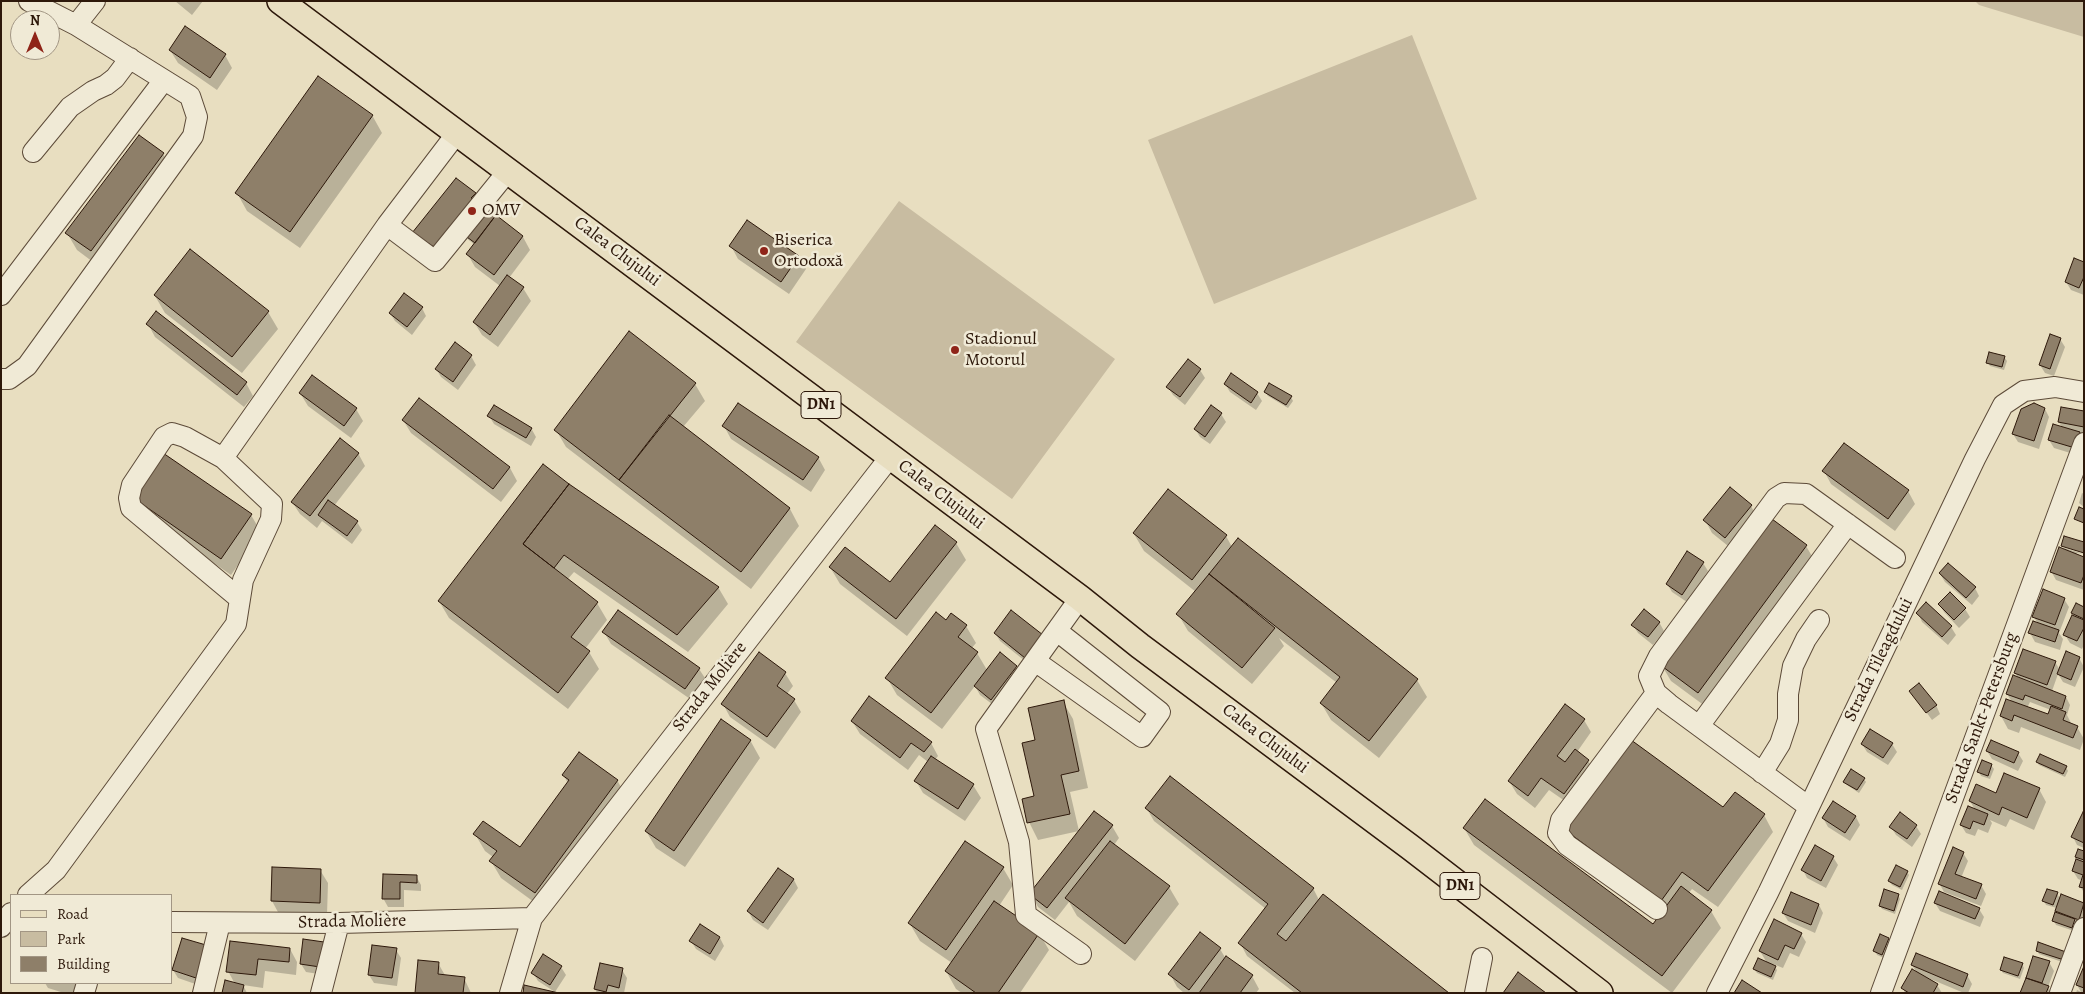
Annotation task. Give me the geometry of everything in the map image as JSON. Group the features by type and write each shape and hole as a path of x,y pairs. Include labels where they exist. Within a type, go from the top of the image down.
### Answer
{"main road":[{"name":"Calea Clujului","path":"280,1 1080,598 1140,646 1410,846 1600,993"}],"street":[{"path":"1,379 9,378 28,366 193,136 197,117 190,96 76,25 29,1"},
{"path":"76,25 95,1"},
{"path":"33,152 70,107 115,78 130,58"},
{"path":"1,295 164,80"},
{"path":"223,458 387,225 457,133"},
{"path":"387,225 435,261 508,171"},
{"name":"Strada Tileagdului","path":"1717,993 1809,807 1975,459 2003,405 2024,391 2055,387 2084,392"},
{"path":"29,894 56,870 236,624 240,599 243,580 271,519 272,504 223,458 185,438 172,434 164,437 132,485 129,498 131,508 240,599"},
{"name":"Strada Sankt-Petersburg","path":"1881,993 2084,442"},
{"name":"Strada Molière","path":"510,993 532,918 890,457"},
{"path":"1809,807 1656,693 1649,676 1659,656 1776,498 1784,493 1806,494 1895,558"},
{"path":"1698,726 1848,524"},
{"path":"1080,598 986,729 1019,842 1026,915 1081,954"},
{"path":"1762,773 1780,744 1788,720 1788,694 1792,666 1806,639 1819,620"},
{"path":"1035,661 1142,737 1160,712 1056,631"},
{"path":"1656,693 1561,820 1558,833 1567,845 1657,909"},
{"path":"1,927 10,914"},
{"name":"Strada Molière","path":"172,922 339,924 532,918"},
{"path":"203,993 220,924"},
{"path":"320,993 339,924"},
{"path":"2060,993 2084,928"},
{"path":"1475,993 1482,958"}],"green space":[{"path":"1975,1 2084,1 2084,37 1979,5"},
{"path":"1412,35 1477,199 1214,304 1148,140"},
{"name":"Stadionul Motorul","path":"899,201 1115,359 1012,499 796,342"}],"building":[{"path":"185,26 226,54 210,78 169,50"},
{"path":"318,76 373,115 290,232 235,193"},
{"path":"139,135 164,153 91,251 65,233"},
{"path":"456,178 476,193 471,198 496,215 475,243 451,225 434,247 412,233"},
{"path":"496,215 523,236 494,275 466,254"},
{"name":"Biserica Ortodoxă","path":"747,220 799,256 781,282 729,246"},
{"path":"190,249 269,311 232,357 154,295"},
{"path":"2074,258 2084,262 2084,277 2079,288 2065,282"},
{"path":"507,275 524,287 490,335 473,322"},
{"path":"404,293 423,307 407,327 389,313"},
{"path":"156,311 247,382 237,395 146,324"},
{"path":"629,331 696,383 619,480 554,430"},
{"path":"2050,334 2061,338 2050,369 2039,365"},
{"path":"455,342 472,355 453,382 435,369"},
{"path":"1989,352 2005,356 2002,367 1986,363"},
{"path":"1188,359 1201,369 1180,397 1166,387"},
{"path":"1231,373 1258,392 1251,403 1224,384"},
{"path":"312,375 357,408 344,426 299,393"},
{"path":"1269,383 1292,396 1286,405 1264,392"},
{"path":"419,398 510,467 493,489 402,420"},
{"path":"738,403 819,457 803,480 722,426"},
{"path":"2034,403 2045,408 2034,441 2012,434 2021,409"},
{"path":"494,405 532,428 526,438 487,416"},
{"path":"1211,405 1222,413 1205,437 1194,429"},
{"path":"2061,407 2084,411 2084,427 2058,422"},
{"path":"669,415 790,508 741,572 619,480"},
{"path":"2053,424 2080,432 2075,448 2048,440"},
{"path":"340,438 359,453 310,516 291,502"},
{"path":"1844,443 1909,490 1888,519 1822,471"},
{"path":"163,453 252,514 221,559 132,497"},
{"path":"543,464 569,484 523,544 598,602 571,637 590,651 558,693 438,601"},
{"path":"569,484 719,587 677,635 564,555 554,568 523,544"},
{"path":"1730,487 1752,505 1725,538 1703,520"},
{"path":"1168,489 1227,535 1192,580 1133,533"},
{"path":"328,500 358,521 347,536 318,515"},
{"path":"2079,507 2084,509 2084,523 2074,519"},
{"path":"1768,516 1807,545 1698,693 1659,664"},
{"path":"935,525 957,542 896,619 829,567 845,547 890,582"},
{"path":"2064,536 2084,542 2084,553 2061,546"},
{"path":"1238,538 1418,679 1369,741 1320,703 1340,677 1209,574"},
{"path":"2059,547 2084,557 2084,575 2081,583 2050,572"},
{"path":"1687,551 1704,562 1682,595 1666,584"},
{"path":"1948,563 1976,587 1966,598 1939,573"},
{"path":"1209,574 1275,628 1242,668 1176,614"},
{"path":"2043,589 2065,598 2055,625 2032,617"},
{"path":"1950,592 1966,608 1954,620 1938,604"},
{"path":"1926,602 1952,626 1942,637 1916,613"},
{"path":"2076,603 2084,607 2084,619 2071,613"},
{"path":"1644,609 1660,622 1648,637 1631,625"},
{"path":"618,610 700,668 685,689 602,632"},
{"path":"1011,610 1043,635 1025,658 994,633"},
{"path":"936,612 946,620 951,613 967,625 958,637 978,652 931,713 885,678"},
{"path":"2072,615 2084,620 2084,628 2077,641 2063,635"},
{"path":"2033,621 2059,630 2055,642 2028,633"},
{"path":"2023,649 2056,661 2047,685 2014,673"},
{"path":"2066,651 2080,657 2071,680 2057,674"},
{"path":"759,652 786,672 777,686 795,699 767,737 721,704"},
{"path":"1000,652 1017,666 991,700 974,686"},
{"path":"2013,675 2066,696 2062,709 2025,695 2023,700 2006,694"},
{"path":"1919,683 1937,705 1926,713 1909,691"},
{"path":"869,696 932,742 924,752 911,743 900,758 851,721"},
{"path":"2006,699 2048,714 2051,706 2066,712 2063,720 2078,726 2073,738 2014,715 2012,721 2000,716"},
{"path":"1064,700 1079,771 1061,775 1070,814 1027,823 1022,799 1034,796 1022,743 1035,740 1028,708"},
{"path":"1565,704 1585,719 1557,756 1565,762 1575,749 1589,760 1564,794 1541,778 1528,796 1508,781"},
{"path":"721,719 751,740 674,851 645,831"},
{"path":"1870,729 1893,743 1883,758 1861,744"},
{"path":"1627,737 1723,807 1735,792 1765,814 1708,891 1682,872 1661,901 1561,827"},
{"path":"1991,740 2019,752 2014,763 1986,751"},
{"path":"579,752 618,780 535,893 489,861 497,851 473,834 483,821 520,847 569,780 562,775"},
{"path":"2040,754 2067,766 2063,774 2036,762"},
{"path":"931,756 974,784 958,809 914,781"},
{"path":"1982,760 1992,764 1988,776 1977,772"},
{"path":"1851,769 1865,778 1857,790 1843,782"},
{"path":"2004,773 2040,788 2027,818 2002,807 1999,815 1969,801 1976,784 1996,793"},
{"path":"1170,776 1314,888 1277,934 1286,941 1323,894 1449,993 1302,993 1238,943 1268,904 1145,808"},
{"path":"1485,799 1653,924 1681,886 1712,910 1662,976 1463,828"},
{"path":"1833,801 1856,816 1845,833 1822,818"},
{"path":"1968,806 1988,814 1984,825 1973,821 1970,829 1960,825"},
{"path":"1094,811 1113,825 1047,908 1029,894"},
{"path":"1900,812 1917,825 1907,839 1889,827"},
{"path":"2084,813 2084,843 2071,837"},
{"path":"965,841 1004,867 946,950 908,923"},
{"path":"1110,841 1170,886 1125,944 1065,898"},
{"path":"1815,845 1834,856 1821,881 1801,870"},
{"path":"1953,847 1964,852 1955,874 1982,884 1976,899 1938,884"},
{"path":"2078,849 2084,851 2084,860 2075,857"},
{"path":"2076,859 2084,862 2084,888 2079,887 2083,875 2072,871"},
{"path":"1896,865 1908,871 1900,887 1888,881"},
{"path":"272,867 321,869 320,903 271,901"},
{"path":"778,868 794,879 763,923 747,911"},
{"path":"383,874 417,875 417,883 400,882 400,899 382,899"},
{"path":"1884,889 1899,894 1894,911 1879,906"},
{"path":"2047,889 2058,892 2053,905 2042,901"},
{"path":"1939,891 1980,908 1975,919 1934,903"},
{"path":"1791,892 1819,904 1811,925 1782,913"},
{"path":"2061,894 2084,903 2079,920 2055,911"},
{"path":"994,901 1040,932 998,993 976,993 945,971"},
{"path":"2055,912 2075,919 2072,928 2052,921"},
{"path":"1774,919 1802,933 1794,949 1785,945 1778,960 1759,951"},
{"path":"700,924 720,937 710,954 689,941"},
{"path":"1200,932 1221,948 1189,990 1168,974"},
{"path":"1880,934 1889,938 1882,955 1873,951"},
{"path":"182,938 206,945 196,978 172,970"},
{"path":"303,939 324,942 320,967 300,964"},
{"path":"230,941 290,948 289,962 258,959 256,975 226,972"},
{"path":"2038,942 2066,952 2064,960 2036,951"},
{"path":"372,945 397,948 392,978 368,975"},
{"path":"1916,953 1968,974 1963,987 1911,965"},
{"path":"543,954 562,966 550,985 531,973"},
{"path":"1226,956 1253,975 1240,993 1199,993"},
{"path":"2033,956 2050,961 2042,983 2026,978"},
{"path":"2004,957 2023,963 2018,976 2000,970"},
{"path":"1758,958 1776,966 1771,977 1753,969"},
{"path":"418,960 439,962 438,974 465,977 463,993 415,993"},
{"path":"600,963 623,968 619,988 608,985 606,992 594,989"},
{"path":"2084,966 2084,988 2076,985"},
{"path":"1912,969 1938,984 1933,993 1909,993 1901,988"},
{"path":"1518,972 1546,993 1503,993"},
{"path":"2026,978 2049,986 2046,993 2020,993"},
{"path":"225,980 244,985 242,993 222,993"},
{"path":"1742,980 1762,993 1734,993"},
{"path":"524,985 559,993 523,993"}],"place":[{"name":"OMV","path":"472,211"},
{"name":"Biserica Ortodoxă","path":"764,251"},
{"name":"Stadionul Motorul","path":"955,350"}]}
